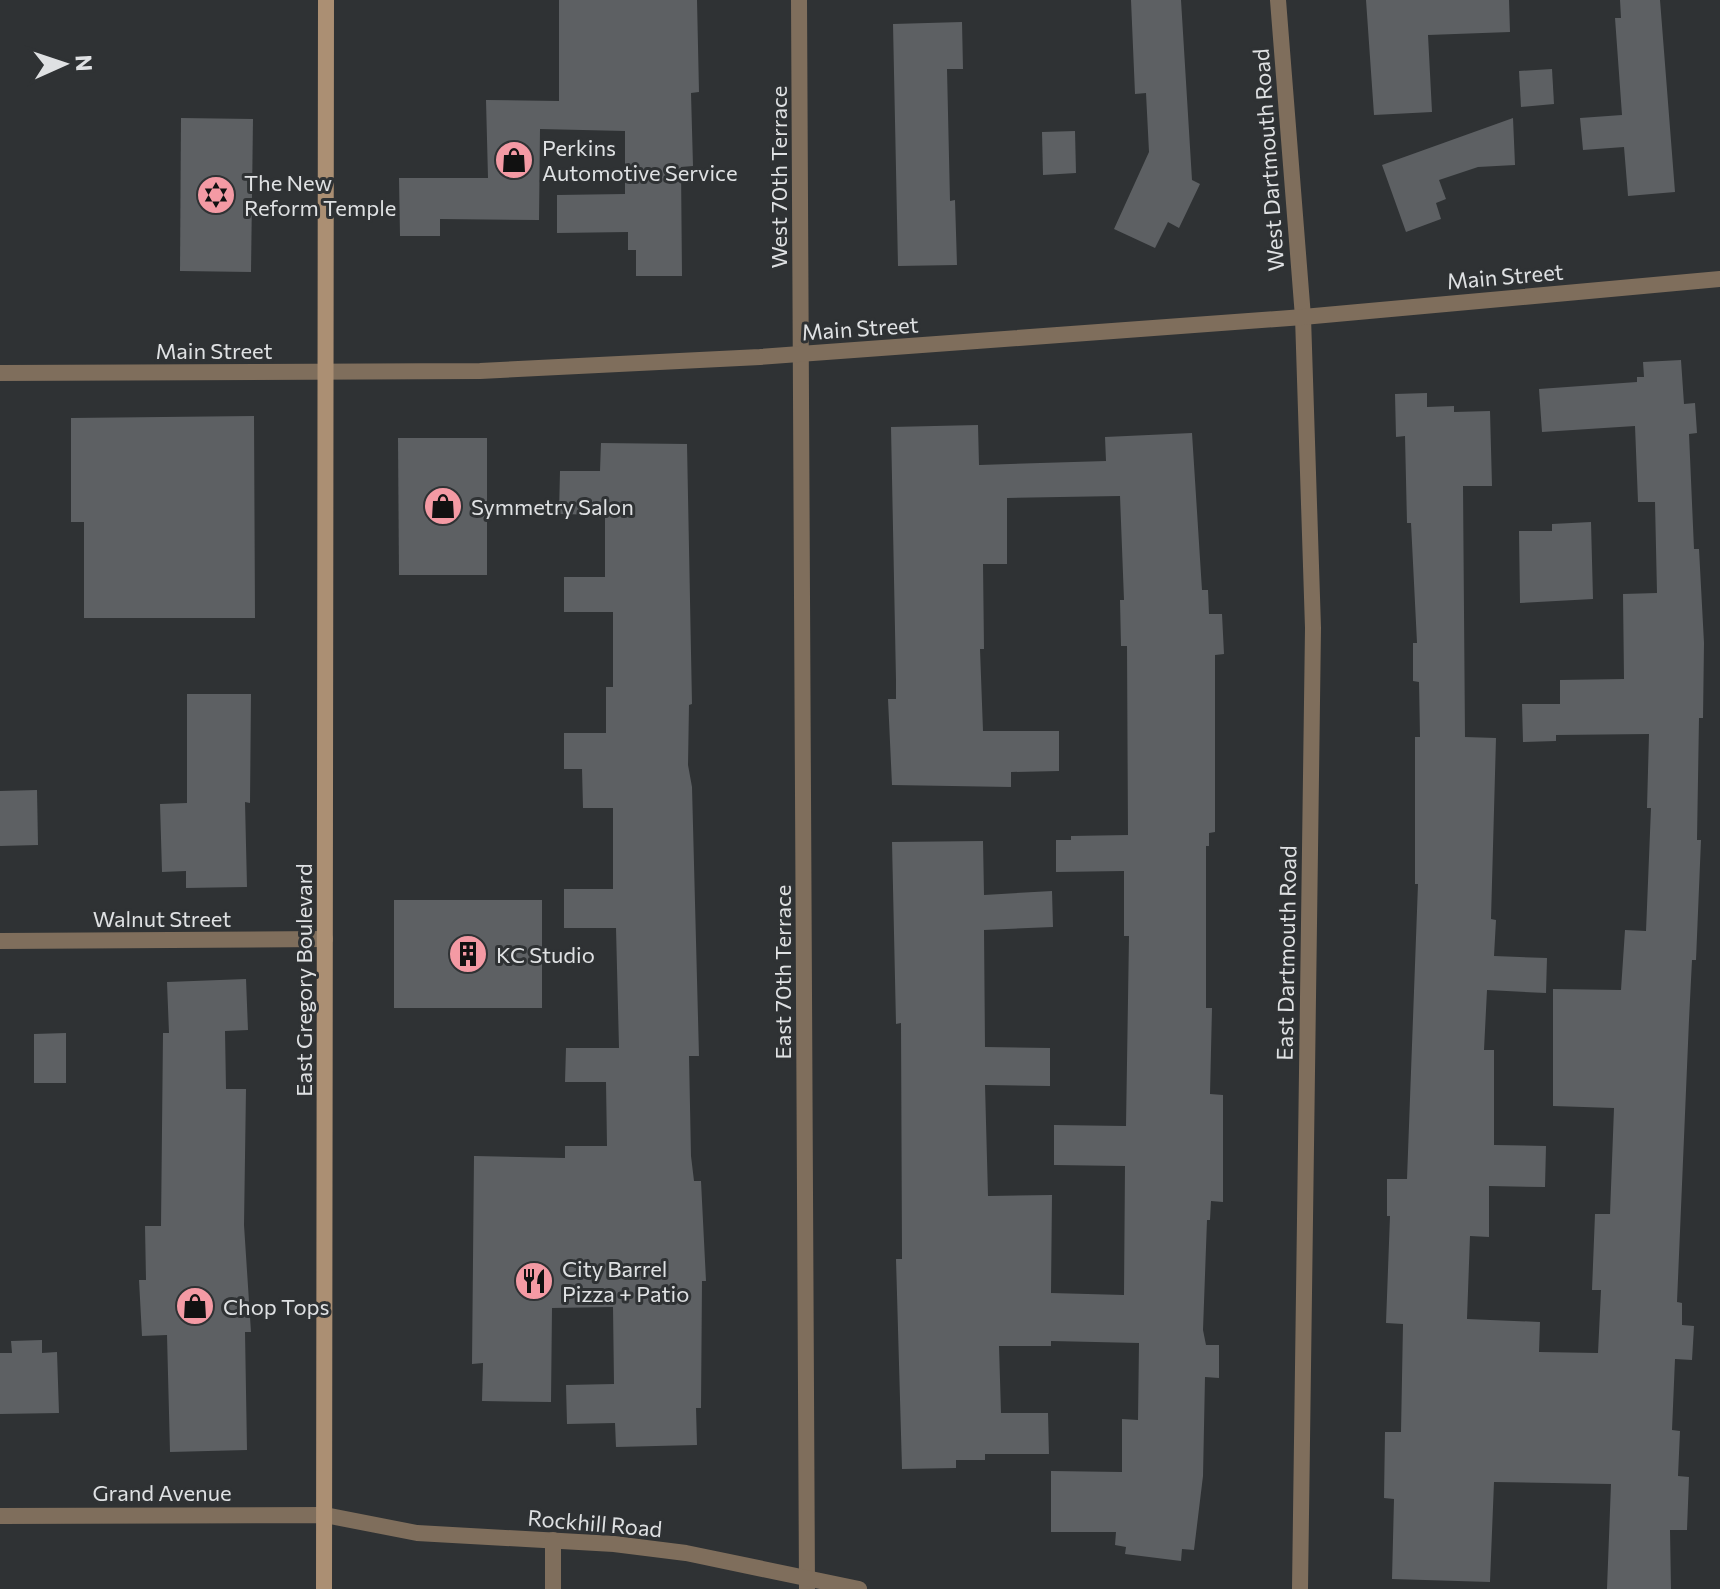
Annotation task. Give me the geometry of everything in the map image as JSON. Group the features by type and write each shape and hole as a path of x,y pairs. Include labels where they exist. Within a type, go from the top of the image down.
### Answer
{"main road":[{"name":"East Gregory Boulevard","path":"324,1589 326,0"}],"street":[{"name":"West 70th Terrace","path":"799,0 802,354"},
{"name":"West Dartmouth Road","path":"1278,0 1303,317"},
{"name":"Main Street","path":"0,373 480,371 802,354 1303,317 1720,279"},
{"name":"East Dartmouth Road","path":"1300,1589 1313,628 1303,317"},
{"name":"East 70th Terrace","path":"802,354 808,1584"},
{"name":"Walnut Street","path":"0,941 325,939"},
{"name":"Rockhill Road","path":"325,1515 417,1533 553,1540 686,1553 808,1584 859,1589"},
{"name":"Grand Avenue","path":"0,1516 325,1515"},
{"path":"553,1540 553,1589"}],"building":[{"path":"559,0 697,0 699,92 691,93 693,166 681,167 682,276 636,276 636,250 628,250 628,232 557,233 557,195 625,194 625,131 540,129 539,220 440,219 440,236 400,236 399,178 488,178 486,100 559,101"},
{"path":"1131,0 1181,0 1192,180 1200,184 1179,228 1168,222 1155,248 1114,229 1149,152 1146,93 1135,94"},
{"path":"1366,0 1509,0 1510,32 1428,35 1432,112 1374,115"},
{"path":"1620,0 1660,0 1675,192 1628,196 1624,147 1583,150 1580,118 1622,115 1615,18 1621,18"},
{"path":"962,22 963,69 947,69 950,201 955,200 957,265 898,266 893,24"},
{"path":"1552,69 1554,104 1521,107 1519,71"},
{"name":"The New Reform Temple","path":"181,118 253,119 251,272 180,271"},
{"path":"1513,118 1515,165 1478,167 1439,180 1446,199 1436,203 1441,219 1406,232 1382,165"},
{"path":"1075,131 1076,173 1043,175 1042,132"},
{"path":"1681,360 1684,404 1695,403 1697,433 1689,434 1694,549 1699,549 1704,643 1697,840 1701,840 1696,960 1692,960 1677,1302 1682,1303 1682,1325 1694,1326 1692,1360 1675,1359 1672,1430 1680,1431 1678,1476 1689,1477 1687,1530 1670,1530 1671,1589 1607,1589 1611,1484 1494,1482 1490,1582 1392,1579 1394,1499 1384,1498 1385,1432 1401,1432 1403,1324 1386,1323 1390,1216 1387,1216 1387,1179 1407,1179 1418,884 1415,884 1415,737 1420,737 1419,682 1413,681 1413,643 1417,643 1411,523 1407,523 1405,436 1396,437 1395,394 1427,393 1427,407 1454,406 1454,412 1490,411 1492,486 1463,486 1465,737 1496,738 1491,919 1496,920 1494,956 1547,958 1546,993 1487,990 1484,1050 1494,1050 1494,1145 1546,1146 1545,1187 1489,1186 1489,1237 1470,1236 1467,1319 1540,1322 1539,1352 1598,1353 1601,1290 1592,1290 1595,1214 1610,1214 1614,1108 1553,1106 1553,989 1621,990 1625,930 1646,931 1651,808 1647,808 1649,734 1556,735 1556,741 1523,742 1522,704 1560,704 1560,680 1624,679 1623,594 1657,593 1655,502 1638,502 1635,426 1542,432 1539,389 1637,382 1637,377 1644,377 1643,362"},
{"path":"254,416 255,618 84,618 84,522 71,522 71,418"},
{"path":"978,425 979,465 1106,461 1105,437 1192,433 1202,590 1208,590 1209,614 1222,614 1224,654 1215,655 1215,832 1209,833 1209,846 1206,846 1206,1008 1212,1008 1210,1094 1223,1095 1223,1202 1211,1201 1210,1220 1207,1220 1203,1330 1206,1345 1219,1345 1219,1378 1205,1377 1203,1476 1194,1550 1182,1549 1181,1561 1125,1554 1126,1547 1115,1545 1116,1532 1051,1532 1051,1471 1122,1472 1122,1419 1138,1420 1139,1343 1051,1341 1051,1346 999,1346 1001,1413 1048,1413 1049,1454 985,1454 985,1460 956,1460 956,1468 902,1469 896,1259 902,1259 901,1023 896,1024 892,842 983,841 984,895 1052,891 1053,927 984,930 985,1047 1050,1048 1050,1086 985,1085 988,1196 1052,1195 1051,1293 1124,1295 1125,1166 1054,1165 1054,1125 1126,1126 1129,936 1124,936 1124,871 1056,872 1056,840 1071,840 1071,836 1128,835 1127,646 1121,646 1120,600 1124,600 1120,496 1007,498 1007,564 983,564 984,649 980,649 983,731 1059,731 1059,771 1011,772 1011,787 892,785 888,699 896,699 896,680 891,427"},
{"name":"Symmetry Salon","path":"398,438 487,438 487,575 399,575"},
{"path":"601,443 687,444 692,704 689,705 688,765 692,787 699,1056 689,1056 691,1156 694,1181 701,1181 706,1281 702,1281 701,1408 696,1408 697,1445 616,1447 615,1423 567,1424 566,1385 614,1384 613,1307 552,1308 551,1402 482,1401 483,1363 472,1364 474,1156 565,1158 565,1146 607,1146 606,1082 565,1082 566,1048 619,1048 616,928 564,928 564,889 613,889 613,808 583,808 582,769 564,769 564,733 606,733 606,687 613,687 613,612 564,612 564,577 605,577 605,515 559,514 560,471 600,471"},
{"path":"1591,522 1593,599 1520,603 1519,531 1552,531 1552,524"},
{"path":"187,694 251,694 250,803 245,802 247,887 186,888 186,871 162,872 160,804 187,803"},
{"path":"37,790 38,845 0,846 0,791"},
{"name":"KC Studio","path":"394,900 542,900 542,1008 394,1008"},
{"path":"246,979 248,1030 225,1031 226,1089 246,1089 244,1225 251,1332 245,1332 247,1450 170,1452 167,1335 142,1336 139,1280 146,1280 145,1226 161,1226 163,1033 169,1033 167,982"},
{"path":"66,1033 66,1083 34,1083 34,1034"},
{"path":"42,1340 42,1353 57,1352 59,1413 0,1414 0,1353 12,1353 11,1341"}],"place":[{"name":"Perkins Automotive Service","path":"514,160"},
{"name":"The New Reform Temple","path":"216,195"},
{"name":"Symmetry Salon","path":"443,506"},
{"name":"KC Studio","path":"468,954"},
{"name":"City Barrel Pizza + Patio","path":"534,1281"},
{"name":"Chop Tops","path":"195,1306"}]}
